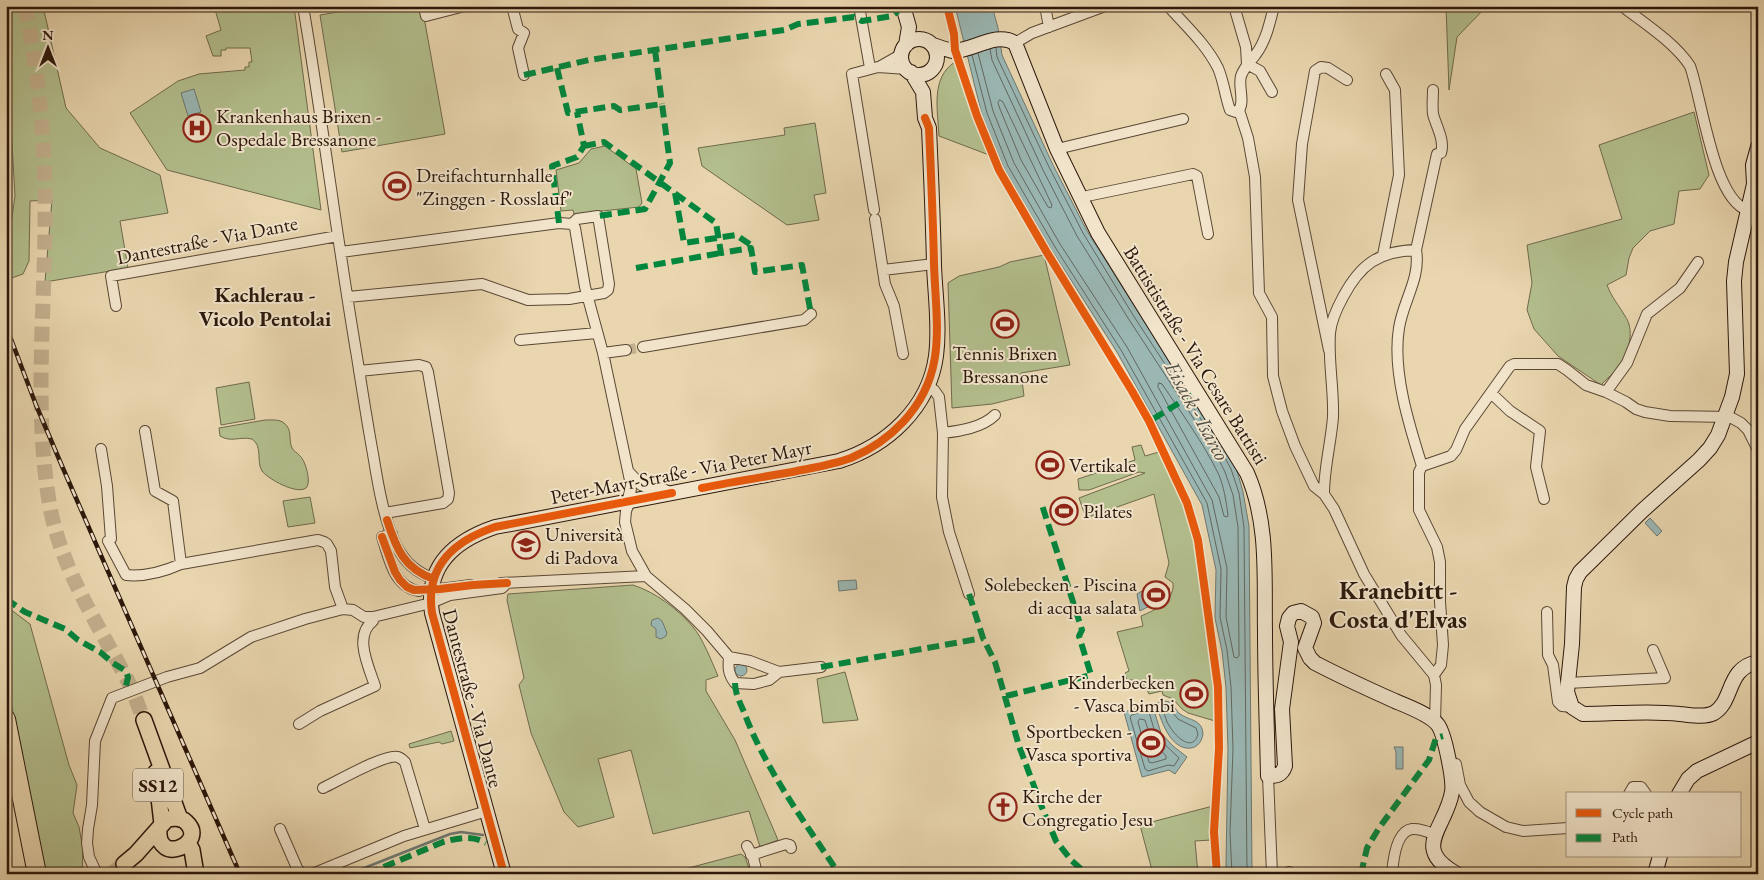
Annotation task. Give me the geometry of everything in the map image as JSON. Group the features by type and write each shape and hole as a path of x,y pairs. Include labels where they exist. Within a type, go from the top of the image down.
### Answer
{"highway":[{"path":"6,719 37,874"},
{"path":"6,778 26,874"}],"main road":[{"name":"SS12","path":"144,720 180,819"},
{"name":"SS12","path":"153,746 162,814 159,836 161,842 192,850 195,874"},
{"name":"SS12","path":"161,826 174,818 180,819 189,826 191,832 177,846"},
{"path":"124,864 136,854 161,826"},
{"path":"136,854 177,846"}],"street":[{"path":"303,6 376,474 385,513 401,554 411,568 437,584 473,585 646,576"},
{"path":"424,6 426,16 465,6"},
{"path":"512,6 518,29 524,33 518,48 524,75"},
{"path":"859,6 874,68"},
{"path":"903,6 909,27 904,49 903,65 923,92 925,118 929,128"},
{"path":"909,6 914,21 937,54 930,92 932,118 929,128"},
{"path":"1045,6 1049,27"},
{"path":"874,68 921,74 930,71 956,50 1001,39 1010,40 1015,43 1032,33 1105,6"},
{"path":"1168,6 1206,47 1218,68 1226,88 1230,110 1236,112 1239,110"},
{"path":"1234,6 1246,47 1247,64"},
{"path":"1274,6 1268,29 1257,53 1247,64 1241,77 1242,104 1239,110 1248,138 1254,177 1259,293 1272,317 1273,376 1277,394 1295,446 1314,486 1324,494 1334,509 1364,574 1401,635 1434,675 1436,685 1435,721"},
{"path":"1622,6 1663,38 1684,57 1690,66 1716,161 1727,191 1741,208 1748,210"},
{"path":"902,354 894,306 885,284 852,74 874,68 917,39 956,50"},
{"name":"Battististraße - Via Cesare Battisti","path":"1015,43 1056,149 1098,233 1233,448 1255,490 1262,525 1264,562 1268,776"},
{"path":"1247,64 1260,71 1272,92"},
{"path":"1324,494 1333,417 1329,350 1298,200 1302,144 1315,71 1321,67 1328,68 1347,80"},
{"path":"1384,255 1399,175 1395,90 1386,74"},
{"path":"1432,90 1434,116 1439,129 1442,149 1441,153 1437,154 1416,250 1416,273 1399,328 1398,348 1400,376 1422,466 1419,472 1419,510 1437,547 1440,562 1443,645 1441,665 1434,675"},
{"path":"1056,149 1183,119"},
{"name":"Peter-Mayr-Straße - Via Peter Mayr","path":"437,584 443,562 456,547 481,532 495,527 803,470 848,458 875,445 895,430 914,411 928,387 933,371 937,345 929,128"},
{"path":"1572,707 1567,692 1567,683 1572,644 1574,587 1580,572 1642,510 1699,460 1714,442 1732,397 1737,374 1734,281 1736,262 1756,180 1753,165 1758,147"},
{"path":"1080,199 1193,174 1197,176 1208,234"},
{"path":"341,252 559,223 572,224 577,219 598,216 608,279 608,290 604,293 569,299 528,300 482,284 348,298"},
{"path":"572,224 575,228 587,296 603,353 631,485 630,501 626,511 625,522 632,551 646,576 685,609 729,657 750,661 779,672 821,667"},
{"name":"Dantestraße - Via Dante","path":"116,306 111,276 338,236"},
{"path":"1329,350 1330,330 1336,310 1352,279 1365,266 1384,255 1416,250"},
{"path":"1606,392 1626,363 1647,314 1680,288 1698,262"},
{"path":"883,270 934,264"},
{"path":"643,347 804,320 811,314"},
{"path":"520,340 597,333"},
{"path":"603,353 626,350"},
{"path":"1422,466 1451,456 1456,450 1464,429 1510,366 1514,364 1558,364 1586,385 1606,392 1645,412 1670,416 1725,417 1735,419 1748,430 1758,450"},
{"path":"359,371 419,365 426,367 428,372 449,493 448,500 444,503 385,513"},
{"path":"928,387 934,390 938,396 942,433 942,491 946,520 969,594"},
{"path":"1491,393 1510,411 1540,431 1536,467 1544,499"},
{"path":"942,433 964,430 990,420 995,415"},
{"path":"146,431 155,491 173,501 182,564"},
{"path":"101,449 109,509 111,539 108,542 126,575 148,575 164,572 182,564 318,540 330,547 335,587 343,609"},
{"path":"628,470 641,485 651,488 659,487 672,493"},
{"path":"392,534 382,537 394,572 407,587 419,591"},
{"path":"97,874 89,857 87,843 92,805 95,741 112,698 167,677 200,668 251,637 343,609 353,610 364,617 373,618 431,603 450,595 502,588 507,583"},
{"name":"Dantestraße - Via Dante","path":"437,584 431,588 431,603 435,623 504,874"},
{"path":"1272,874 1268,776 1279,774 1285,766 1282,709 1290,642 1287,626 1289,618 1293,613 1301,611 1312,617 1314,623 1305,648 1315,664 1414,710 1435,721 1441,730 1452,782 1452,792 1433,848 1438,861 1444,867 1457,874"},
{"path":"1547,612 1548,655 1553,665 1558,702 1562,706 1572,707 1583,714 1670,712 1704,716 1713,714 1718,710 1734,679 1744,666 1758,662"},
{"path":"299,724 320,711 375,686 363,648 365,633 373,618"},
{"path":"1567,683 1665,678 1653,650"},
{"path":"729,657 728,669 730,677 735,683 754,684 768,680 779,672"},
{"path":"1680,792 1688,779 1697,771 1754,747"},
{"path":"1446,749 1450,749 1453,752 1463,791 1469,802 1480,812 1514,830 1566,828"},
{"path":"323,788 389,757 398,757 405,762 425,829"},
{"path":"1630,792 1637,786 1641,787 1645,792"},
{"path":"312,874 338,869 425,829 487,811"},
{"path":"280,829 297,868 302,874"},
{"path":"1392,874 1393,862 1403,834 1407,830 1420,830 1436,835"},
{"path":"757,874 749,850 786,844 792,848"},
{"path":"1655,874 1659,858"}],"green space":[{"path":"6,6 43,6 66,108 100,148 160,175 168,213 120,221 128,268 45,282 52,200 30,201 29,261 23,274 6,280 6,260 15,196 9,91 6,73"},
{"path":"214,6 294,6 321,210 167,170 130,113 178,81 199,74 245,70 245,67 249,67 249,62 252,62 250,48 226,48 226,50 221,50 221,56 213,56 206,36 221,30"},
{"path":"373,6 422,6 445,134 342,152 320,15"},
{"path":"1270,6 1339,6 1338,12 1269,11"},
{"path":"1446,6 1487,6 1457,37 1449,90"},
{"path":"955,62 957,63 989,155 939,136 937,96 939,86 947,69"},
{"path":"1694,112 1709,175 1700,189 1679,191 1674,224 1650,231 1633,248 1626,275 1607,285 1628,322 1630,340 1621,364 1601,385 1558,356 1534,329 1527,310 1532,283 1527,245 1622,219 1599,145"},
{"path":"815,123 826,193 814,195 819,220 787,225 702,166 698,148 785,135 784,128"},
{"path":"605,146 636,169 642,203 639,207 574,214 573,210 561,211 556,170 579,163 591,149"},
{"name":"Tennis Brixen Bressanone","path":"1044,255 1070,365 1021,373 1024,396 992,404 952,408 948,283 959,276"},
{"path":"249,382 255,419 221,425 216,388"},
{"path":"265,420 280,421 287,426 292,448 302,458 306,466 308,485 306,488 302,490 290,488 276,482 265,474 260,467 257,446 252,439 228,439 220,436 219,428"},
{"path":"1141,445 1145,456 1159,452 1184,504 1196,544 1215,687 1215,721 1188,713 1173,699 1163,695 1162,691 1149,694 1141,683 1135,680 1127,680 1125,673 1129,671 1117,632 1143,626 1141,616 1163,604 1173,589 1173,583 1165,577 1169,563 1154,494 1086,518 1079,498 1145,473 1139,472 1089,490 1079,490 1078,479 1135,460 1132,447"},
{"path":"310,497 315,523 288,527 283,501"},
{"path":"633,585 650,592 673,608 687,620 700,637 718,676 706,680 706,691 735,740 778,840 760,847 749,811 653,834 631,750 598,759 614,817 578,827 564,812 531,733 519,685 524,678 507,600 508,594"},
{"path":"6,606 30,624 69,765 77,785 73,813 79,827 83,849 82,874 46,874 6,678"},
{"path":"845,672 858,720 823,723 817,679"},
{"path":"451,731 454,741 410,748 409,744"},
{"path":"1213,806 1211,840 1195,841 1198,874 1153,874 1140,825"},
{"path":"6,841 12,874 6,874"},
{"path":"741,854 745,857 751,874 666,874"}],"water":[{"name":"Eisack - Isarco","path":"955,6 992,6 1002,55 1053,165 1087,231 1236,467 1249,526 1252,874 1227,874 1228,749 1226,687 1222,651 1215,618 1216,570 1202,505 1117,352 1051,249 1004,168 982,115"},
{"path":"194,89 201,112 188,116 181,93"},
{"path":"1650,518 1662,531 1657,536 1645,523"},
{"path":"856,580 857,589 839,591 838,581"},
{"name":"Solebecken - Piscina di acqua salata","path":"1161,582 1170,589 1157,602 1140,611 1137,594 1142,591 1144,597"},
{"path":"658,618 662,621 667,633 661,639 656,637 656,629 651,625 652,620"},
{"path":"739,664 743,664 747,670 743,676 739,676 735,672 735,668"},
{"name":"Kinderbecken - Vasca bimbi","path":"1188,683 1197,686 1202,693 1203,699 1198,704 1191,704 1189,702 1182,688 1184,684"},
{"path":"1170,702 1180,714 1198,723 1203,734 1198,745 1184,748 1172,739 1163,725 1156,703"},
{"name":"Sportbecken - Vasca sportiva","path":"1152,704 1161,733 1187,757 1175,774 1169,770 1142,777 1124,712"},
{"path":"1394,747 1403,747 1403,769 1396,769 1396,752"}],"waterway":[{"path":"349,874 450,834 461,832 483,835"}],"tunnel":[{"path":"25,6 35,61 43,144 45,228 41,403 42,438 50,507 63,554 73,577 130,685 144,720"},
{"path":"626,350 643,347"},
{"path":"111,874 124,864"}],"railway":[{"path":"6,326 62,466 240,874"}],"marked path":[{"path":"524,75 589,60 784,30 798,24 854,17 862,21 892,16 898,11"},
{"path":"655,50 662,104"},
{"path":"557,68 568,113 614,106 620,110 662,104 670,163 645,209 598,216"},
{"path":"559,223 552,166 577,157 584,146 577,112"},
{"path":"584,146 604,142 716,223 721,253 751,248 755,272 802,265 811,314"},
{"path":"675,193 684,243 736,235 751,245 751,248"},
{"path":"636,268 721,253"},
{"path":"1153,419 1192,395"},
{"path":"1006,696 1091,675 1079,636 1082,630 1042,505"},
{"path":"969,594 983,638 995,662 1019,746 1056,841 1072,861 1087,874"},
{"path":"6,599 25,612 65,629 78,640 100,652 126,671 128,677 127,691"},
{"path":"821,667 983,638"},
{"path":"735,683 739,702 763,755 787,796 839,874"},
{"path":"1361,874 1367,848 1379,828 1429,760 1436,738 1443,736"},
{"path":"367,874 443,842 470,838 486,843"}],"cycle path":[{"path":"947,6 954,34 955,50 977,116 999,170 1149,421 1187,503 1198,540 1218,687 1219,748 1214,832 1217,874"},
{"path":"702,488 814,468 851,458 872,447 892,433 917,404 927,386 933,367 937,328 929,128 925,118"},
{"path":"504,874 432,613 431,596 433,582 438,569 455,548 480,533 495,527 672,493"},
{"path":"387,520 394,540 408,563 415,570 434,579"},
{"path":"382,537 395,572 407,587 414,590 507,583"}],"place":[{"name":"Krankenhaus Brixen - Ospedale Bressanone","path":"197,128"},
{"name":"Dreifachturnhalle \"Zinggen - Rosslauf\"","path":"397,186"},
{"name":"Tennis Brixen Bressanone","path":"1005,324"},
{"name":"Vertikale","path":"1050,465"},
{"name":"Pilates","path":"1064,511"},
{"name":"Università di Padova","path":"526,545"},
{"name":"Solebecken - Piscina di acqua salata","path":"1156,595"},
{"name":"Kinderbecken - Vasca bimbi","path":"1194,694"},
{"name":"Sportbecken - Vasca sportiva","path":"1151,743"},
{"name":"Kirche der Congregatio Jesu","path":"1003,807"}],"district":[{"name":"Kachlerau - Vicolo Pentolai","path":"265,307"},
{"name":"Kranebitt - Costa d'Elvas","path":"1398,604"}]}
